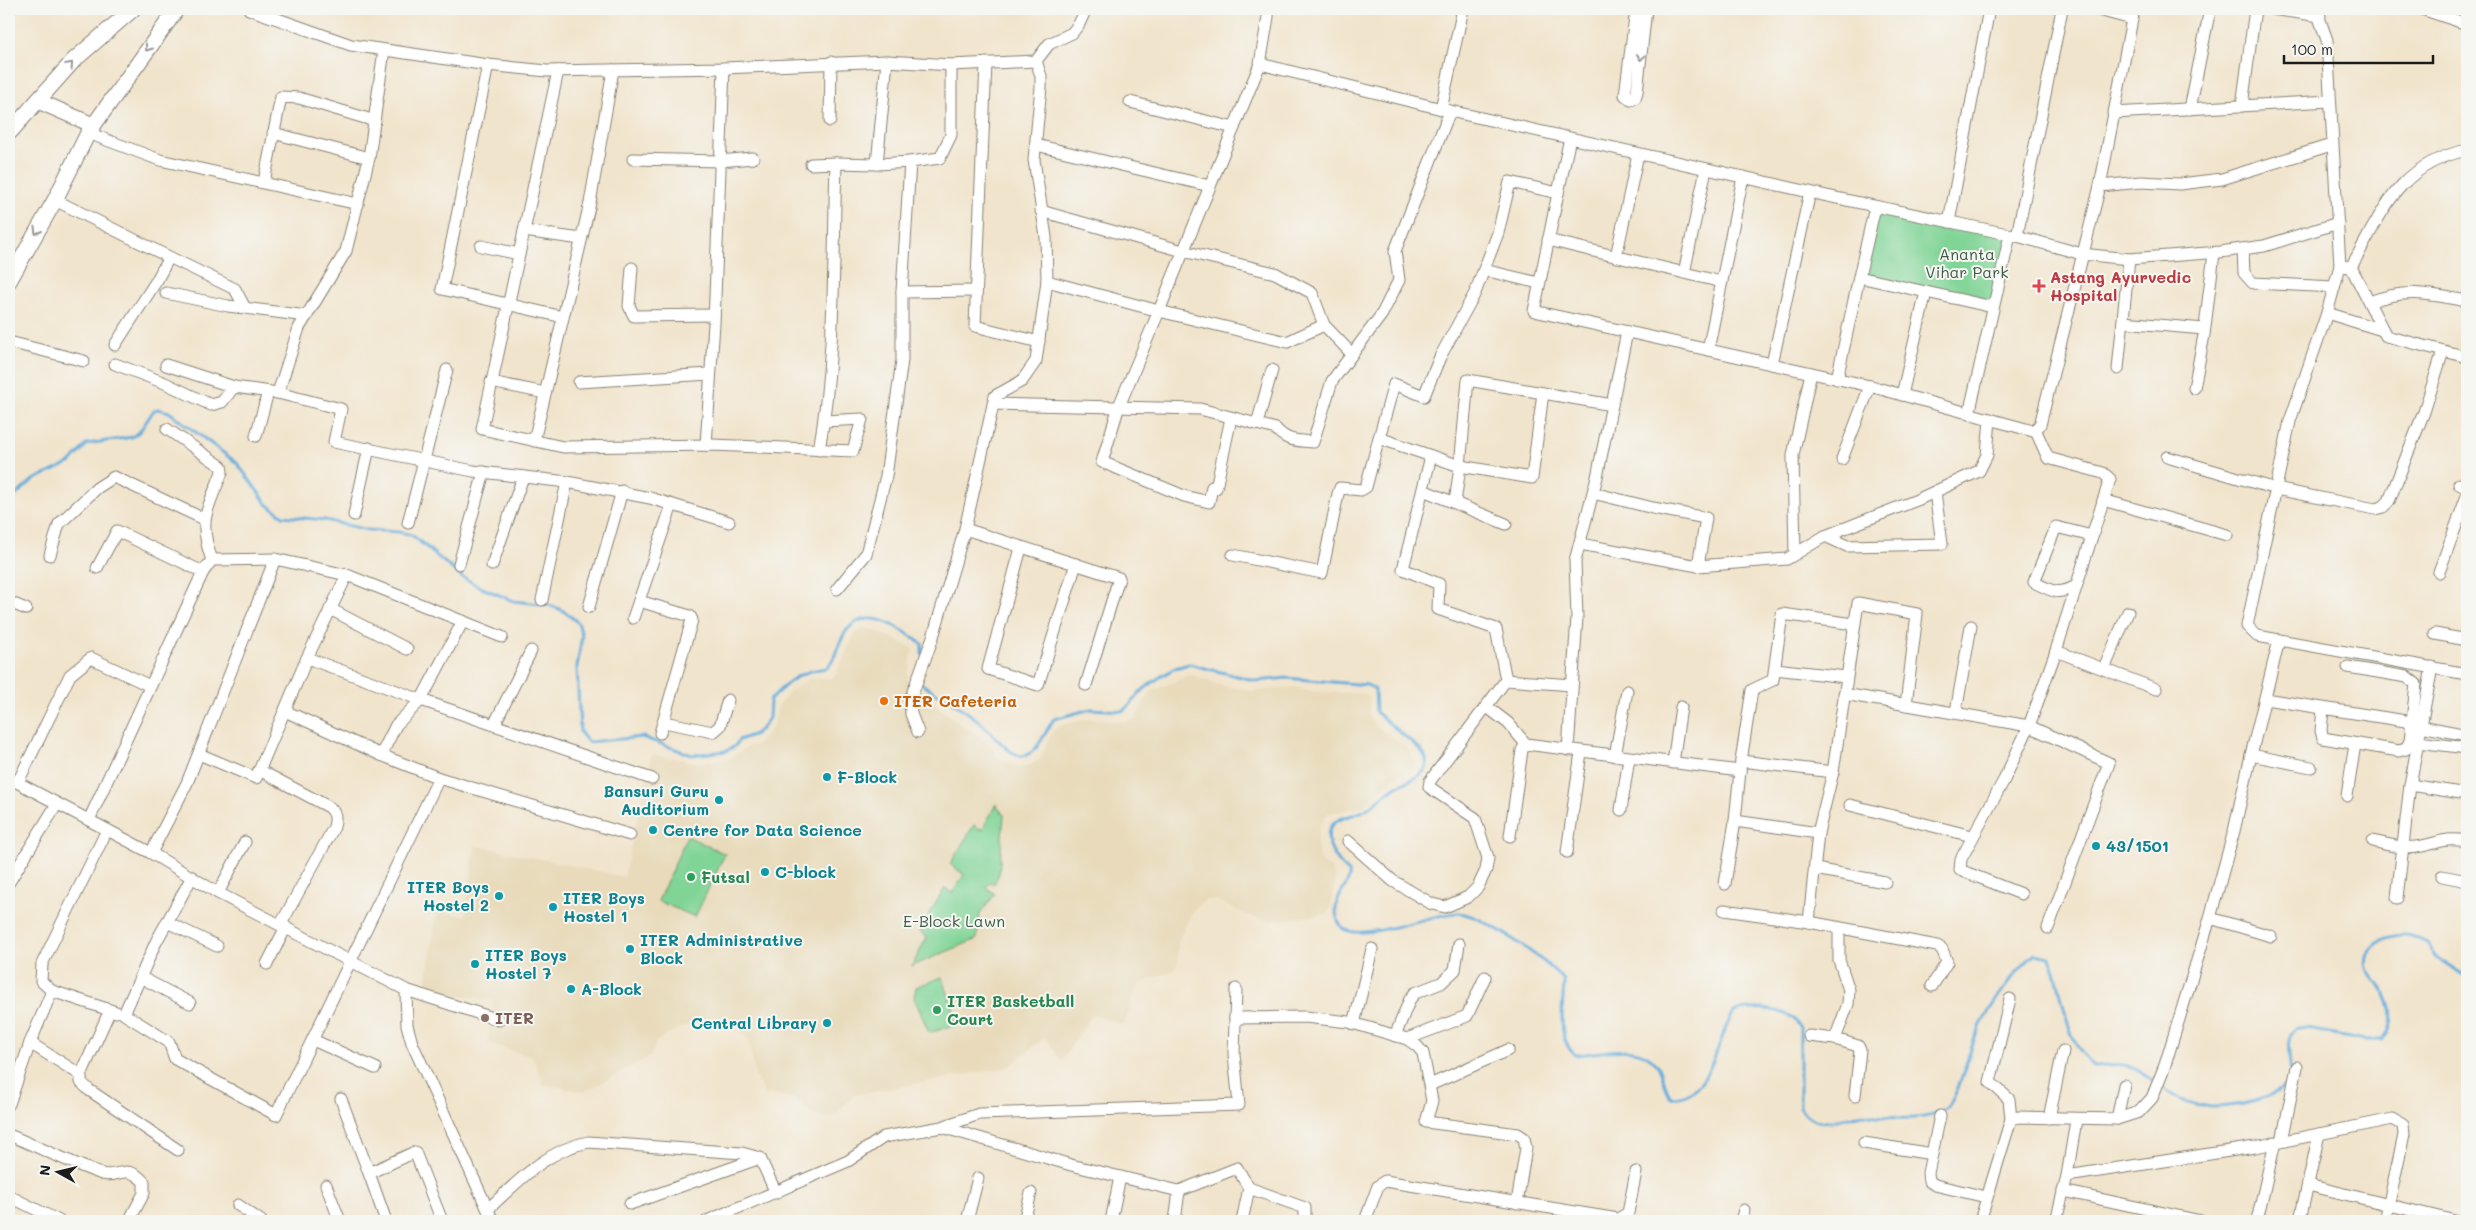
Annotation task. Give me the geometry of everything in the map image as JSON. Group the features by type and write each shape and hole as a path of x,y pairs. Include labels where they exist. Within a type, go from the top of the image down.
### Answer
{"main road":[{"path":"9,133 74,60 133,9"},
{"path":"9,281 55,200 91,129 177,9"},
{"path":"38,101 91,129"}],"street":[{"path":"249,9 351,45 488,65 558,71 724,68 831,62 887,61 951,65 1036,61"},
{"path":"1036,61 1049,44 1072,33 1079,24 1086,9"},
{"path":"1231,418 1216,488 1212,487 1209,502 1184,496 1102,462 1119,406 1260,64 1268,16 1268,11 1264,9"},
{"path":"993,404 1200,409 1276,428 1282,436 1294,440 1312,442 1332,381 1382,314 1399,280 1395,250 1445,110 1463,9"},
{"path":"1636,9 1625,95 1631,100 1635,98 1637,92 1646,9"},
{"path":"1949,222 1989,9"},
{"path":"1969,414 1994,307 2014,235 2062,9"},
{"path":"1570,138 1534,311 1870,386 2033,431 2040,425 2100,186 2133,14 2095,9"},
{"path":"2190,109 2210,9"},
{"path":"2242,106 2255,9"},
{"path":"2272,9 2318,12 2327,40 2338,223 2345,266 2369,302 2382,330 2390,338 2467,357"},
{"path":"2422,9 2467,24"},
{"path":"256,436 299,328 346,251 369,158 384,50"},
{"path":"877,164 887,61"},
{"path":"918,732 910,714 911,694 933,637 965,530 995,396 1022,381 1036,362 1047,281 1046,237 1034,160 1042,87 1036,61"},
{"path":"830,121 831,62"},
{"path":"986,63 975,326 1039,342"},
{"path":"1260,64 1445,110 1638,154 2014,235 2082,254 2128,259 2243,249 2264,246 2338,223"},
{"path":"488,65 442,289 563,317"},
{"path":"811,164 877,164 940,158 951,135 951,65"},
{"path":"706,445 714,315 724,68"},
{"path":"534,440 590,203 613,70"},
{"path":"558,71 482,429 563,447 706,445 854,451 862,419 824,421"},
{"path":"264,182 272,133 281,98 289,96 374,121"},
{"path":"2113,113 2330,101"},
{"path":"1130,102 1234,128"},
{"path":"91,129 160,160 358,204"},
{"path":"272,133 369,158"},
{"path":"1036,145 1210,186"},
{"path":"2100,186 2141,182 2180,184 2222,179 2332,145"},
{"path":"2467,150 2422,167 2400,185 2345,266 2334,287 2290,421 2247,626 2256,636 2467,674"},
{"path":"1616,257 1638,154"},
{"path":"633,160 720,161 753,158"},
{"path":"837,590 866,554 886,476 902,360 902,292 910,162"},
{"path":"819,450 824,421 833,330 836,163"},
{"path":"1684,273 1706,169"},
{"path":"1708,350 1743,177"},
{"path":"1233,555 1322,573 1340,488 1361,490 1366,487 1394,384 1424,396 1440,357 1476,293 1498,233 1510,182 1558,193"},
{"path":"1772,364 1810,192"},
{"path":"55,200 236,290 245,308"},
{"path":"1837,379 1875,206"},
{"path":"1041,211 1183,251 1275,273 1312,294 1324,325 1352,354"},
{"path":"524,231 581,239"},
{"path":"1548,240 1722,282"},
{"path":"481,246 520,254"},
{"path":"2243,249 2244,273 2253,283 2334,287"},
{"path":"2194,388 2214,252"},
{"path":"115,345 157,280 169,257"},
{"path":"2118,369 2128,259"},
{"path":"632,268 629,306 634,316 714,315"},
{"path":"1484,270 1540,283"},
{"path":"1859,277 1994,307"},
{"path":"1047,281 1287,342 1324,325"},
{"path":"902,292 976,290"},
{"path":"1902,395 1926,292"},
{"path":"2369,302 2388,294 2404,292 2424,292 2461,300"},
{"path":"166,293 245,308 307,316"},
{"path":"2327,313 2382,330"},
{"path":"2123,322 2204,330"},
{"path":"1568,750 1577,618 1575,560 1593,493 1627,332"},
{"path":"9,342 84,361"},
{"path":"2167,457 2276,488 2375,509 2383,507 2389,501 2424,412 2443,351"},
{"path":"115,364 165,383 211,405 222,402 234,387"},
{"path":"166,364 234,387 273,393 341,409 334,442 484,472 622,491 729,522"},
{"path":"408,523 447,370"},
{"path":"1257,424 1272,370"},
{"path":"1795,554 1793,455 1811,373"},
{"path":"579,382 710,374"},
{"path":"1455,503 1468,380 1612,405"},
{"path":"491,382 545,393"},
{"path":"1842,459 1870,386"},
{"path":"1378,438 1460,466 1532,478 1543,393"},
{"path":"1580,544 1698,566 1787,559 1825,536 1935,492 1979,472 1987,455 1990,420"},
{"path":"167,429 221,466 222,472 204,519 206,543 212,560"},
{"path":"2021,894 1960,870 1961,859 2004,780 2029,726 2056,651 2110,480 2103,473 2048,458 2035,429"},
{"path":"354,515 369,448"},
{"path":"1348,840 1381,872 1432,904 1445,907 1468,897 1478,887 1488,864 1477,821 1433,791 1429,784 1506,680 1496,629 1438,609 1439,584 1403,569 1431,456"},
{"path":"459,564 484,472"},
{"path":"50,555 59,524 98,488 114,477 204,519"},
{"path":"492,565 523,477"},
{"path":"542,600 567,482"},
{"path":"1423,490 1506,524"},
{"path":"589,607 622,491"},
{"path":"1825,536 1847,546 1942,544 1935,492"},
{"path":"1593,493 1653,508 1706,518 1698,566"},
{"path":"2438,572 2467,496"},
{"path":"2103,500 2227,535"},
{"path":"633,618 672,505"},
{"path":"2076,586 2064,592 2058,592 2034,582 2056,527 2092,536"},
{"path":"965,530 1119,578 1086,685"},
{"path":"97,568 117,531 203,572"},
{"path":"1021,548 988,669 1038,685 1076,564"},
{"path":"212,560 275,559 348,575 502,637"},
{"path":"151,853 187,783 275,559"},
{"path":"89,820 203,572 212,560"},
{"path":"198,754 256,778 306,658 348,575"},
{"path":"638,601 690,616 692,620 662,727 713,732 720,726 728,700"},
{"path":"9,602 26,609"},
{"path":"1810,922 1818,833 1833,772 1858,604 1917,614 1906,705"},
{"path":"330,609 407,649"},
{"path":"2104,669 2128,612"},
{"path":"1725,884 1752,690 1773,680 1782,614 1854,624"},
{"path":"381,754 396,725 421,700 463,621"},
{"path":"1956,712 1971,626"},
{"path":"2436,634 2467,640"},
{"path":"2011,1120 2018,1117 2076,1120 2117,1119 2139,1112 2152,1098 2162,1072 2210,918 2234,831 2279,640"},
{"path":"494,725 531,651"},
{"path":"2056,651 2156,689"},
{"path":"150,686 91,658 70,675 13,780 151,853 218,893 406,990 498,1020"},
{"path":"306,658 421,700 652,779"},
{"path":"2397,898 2404,848 2414,741 2432,667"},
{"path":"2348,668 2407,677 2413,680 2416,688 2417,724"},
{"path":"1775,669 1846,678"},
{"path":"1506,680 1572,685"},
{"path":"1615,756 1627,691"},
{"path":"1844,694 2029,726 2109,763 2048,928"},
{"path":"2265,699 2417,724 2467,735"},
{"path":"1488,706 1508,723 1526,744 1673,763 1833,772"},
{"path":"1673,763 1681,707"},
{"path":"2323,709 2321,731 2323,738 2403,751 2414,741 2467,748"},
{"path":"285,711 439,778 630,835"},
{"path":"1510,836 1522,750 1526,744"},
{"path":"2347,796 2355,744"},
{"path":"1567,852 1581,752"},
{"path":"2251,755 2311,767"},
{"path":"1621,810 1629,758"},
{"path":"259,770 329,807 334,812 336,818 334,827 283,925 267,964"},
{"path":"107,830 42,964 41,981 52,991 124,1014 170,1042 176,1059 276,1115 439,778"},
{"path":"2410,785 2467,794"},
{"path":"9,882 56,804"},
{"path":"1850,805 1972,836"},
{"path":"1735,821 1818,833"},
{"path":"2372,841 2404,848 2416,848 2445,838 2467,841"},
{"path":"218,893 245,842"},
{"path":"1815,869 1885,882"},
{"path":"2442,876 2467,881"},
{"path":"124,1014 167,922 192,877"},
{"path":"1724,910 1810,922 1920,942 1942,950 1948,962 1932,986"},
{"path":"2210,918 2271,936"},
{"path":"167,922 217,946"},
{"path":"1835,1039 1848,1004 1849,990 1839,960 1839,928"},
{"path":"1395,1036 1410,1000 1415,994 1441,983 1455,970 1460,944"},
{"path":"1354,1024 1372,948"},
{"path":"140,977 190,1003"},
{"path":"1407,1039 1467,1016 1485,977"},
{"path":"707,1221 848,1161 884,1138 942,1127 980,1114 1239,1105 1234,1054 1236,989"},
{"path":"406,990 407,1025 412,1043 493,1221"},
{"path":"9,1104 30,1043 52,991"},
{"path":"1980,1221 1986,1196 2011,1120 2009,1099 1990,1082 2010,999"},
{"path":"110,1010 80,1074 81,1082 89,1090 178,1150"},
{"path":"1235,1018 1304,1017 1354,1024 1407,1039 1423,1053 1432,1101 1426,1122 1518,1134 1524,1138 1526,1148 1516,1203"},
{"path":"1809,1036 1855,1044 1860,1050 1855,1096"},
{"path":"313,1040 375,1068"},
{"path":"30,1043 80,1074"},
{"path":"1430,1085 1508,1050"},
{"path":"2049,1118 2064,1051"},
{"path":"2257,1221 2297,1066"},
{"path":"2117,1119 2124,1085"},
{"path":"341,1099 386,1221"},
{"path":"1940,1116 1928,1177 1931,1183 1986,1196"},
{"path":"2056,1221 2068,1176 2076,1120"},
{"path":"2068,1176 2319,1134 2389,1120 2400,1122 2404,1135 2385,1221"},
{"path":"942,1127 1034,1155 1180,1191 1237,1168 1249,1188 1306,1208 1304,1221"},
{"path":"2301,1215 2319,1134"},
{"path":"9,1135 104,1174 122,1171 140,1178 144,1182 144,1193 129,1221"},
{"path":"488,1209 546,1158 567,1146 588,1142 742,1153 760,1158 776,1193"},
{"path":"1864,1143 1932,1154"},
{"path":"369,1173 415,1152 442,1221"},
{"path":"630,1204 760,1158"},
{"path":"1365,1221 1378,1186 1385,1181 1600,1217 1622,1217 1630,1209 1636,1172"},
{"path":"1111,1221 1120,1177"},
{"path":"967,1221 978,1178"},
{"path":"326,1185 340,1221"},
{"path":"2308,1185 2455,1221"},
{"path":"1242,1221 1249,1188"},
{"path":"1175,1221 1180,1191"},
{"path":"2063,1191 2201,1221"},
{"path":"1024,1221 1031,1194"},
{"path":"9,1196 59,1221"},
{"path":"238,1205 261,1221"}],"shaded area":[{"path":"863,628 879,632 913,648 907,679 912,687 963,726 973,731 994,750 996,756 1015,766 1031,765 1041,758 1051,734 1056,728 1065,724 1090,719 1127,722 1135,718 1151,692 1191,674 1214,684 1253,691 1294,687 1308,691 1366,694 1370,699 1368,715 1376,726 1407,748 1412,755 1415,766 1388,782 1364,806 1327,814 1320,825 1317,842 1319,859 1332,870 1335,878 1331,906 1327,914 1268,921 1244,914 1216,900 1205,900 1192,912 1178,942 1176,969 1137,985 1124,1025 1093,1014 1061,1061 1045,1037 1009,1067 854,1095 837,1113 828,1118 814,1115 795,1099 770,1094 765,1095 755,1075 749,1041 736,1025 720,1018 701,1021 677,1029 657,1041 651,1056 584,1092 543,1084 533,1057 488,1043 493,1000 425,989 437,911 466,916 475,845 624,877 652,755 696,762 728,760 747,747 758,744 773,726 778,706 788,693 808,679 832,678 837,673 855,633"}],"green space":[{"name":"Ananta Vihar Park","path":"1877,208 2009,235 1993,306 1862,273"},
{"name":"E-Block Lawn","path":"996,804 1004,815 999,874 994,884 991,882 986,887 995,894 980,914 977,939 912,966 927,937 919,931 945,888 952,893 964,875 950,864 974,825 982,830"},
{"name":"Futsal","path":"687,836 725,854 695,917 658,901"},
{"name":"ITER Basketball Court","path":"942,977 959,1024 929,1033 914,997 916,987"}],"waterway":[{"path":"9,498 15,496 33,480 70,463 87,444 132,437 140,431 154,410 158,409 169,412 237,463 267,504 283,516 325,520 368,530 399,532 412,535 462,577 482,588 514,601 549,605 562,610 574,619 579,625 582,636 577,667 580,732 588,742 642,737 692,755 726,751 735,746 739,740 755,734 762,728 769,718 770,700 789,682 809,671 827,668 847,630 855,623 865,619 885,622 905,632 922,644 922,654"},
{"path":"919,681 968,713 1012,752 1022,756 1028,755 1033,751 1054,719 1091,709 1122,711 1129,706 1139,693 1157,679 1175,668 1189,664 1257,681 1287,678 1367,685 1375,689 1376,712 1421,750 1426,758 1427,765 1420,775 1390,790 1367,809 1338,820 1332,825 1328,837 1329,844 1335,857 1349,872 1347,884 1337,902 1337,918 1342,928 1352,932 1382,930 1446,914 1458,913 1483,921 1514,940 1564,980 1563,1030 1569,1048 1575,1055 1621,1050 1642,1054 1652,1059 1659,1068 1671,1097 1685,1095 1696,1089 1711,1065 1734,1012 1761,1009 1780,1012 1789,1016 1796,1021 1800,1028 1800,1107 1812,1119 1826,1122 1862,1114 1892,1118 1919,1118 1936,1114 1944,1110 1954,1097 1975,1037 1993,1004 2018,971 2035,954 2050,957 2070,1029 2076,1043 2094,1066 2116,1064 2136,1069 2171,1094 2196,1105 2209,1107 2237,1105 2276,1093 2289,1082 2291,1075 2289,1041 2296,1027 2366,1040 2382,1040 2386,1036 2392,1020 2391,1008 2387,997 2368,972 2366,961 2371,949 2382,940 2395,936 2412,936 2428,943 2434,956 2467,977"}],"place":[{"name":"Astang Ayurvedic Hospital","path":"2039,286"},
{"name":"ITER Cafeteria","path":"884,701"},
{"name":"F-Block","path":"827,777"},
{"name":"Bansuri Guru Auditorium","path":"719,800"},
{"name":"Centre for Data Science","path":"653,830"},
{"name":"43/1501","path":"2096,846"},
{"name":"C-block","path":"765,872"},
{"name":"Futsal","path":"691,877"},
{"name":"ITER Boys Hostel 2","path":"499,896"},
{"name":"ITER Boys Hostel 1","path":"553,907"},
{"name":"ITER Administrative Block","path":"630,949"},
{"name":"ITER Boys Hostel 7","path":"475,964"},
{"name":"A-Block","path":"571,989"},
{"name":"ITER Basketball Court","path":"937,1010"},
{"name":"ITER","path":"485,1018"},
{"name":"Central Library","path":"827,1023"}]}
